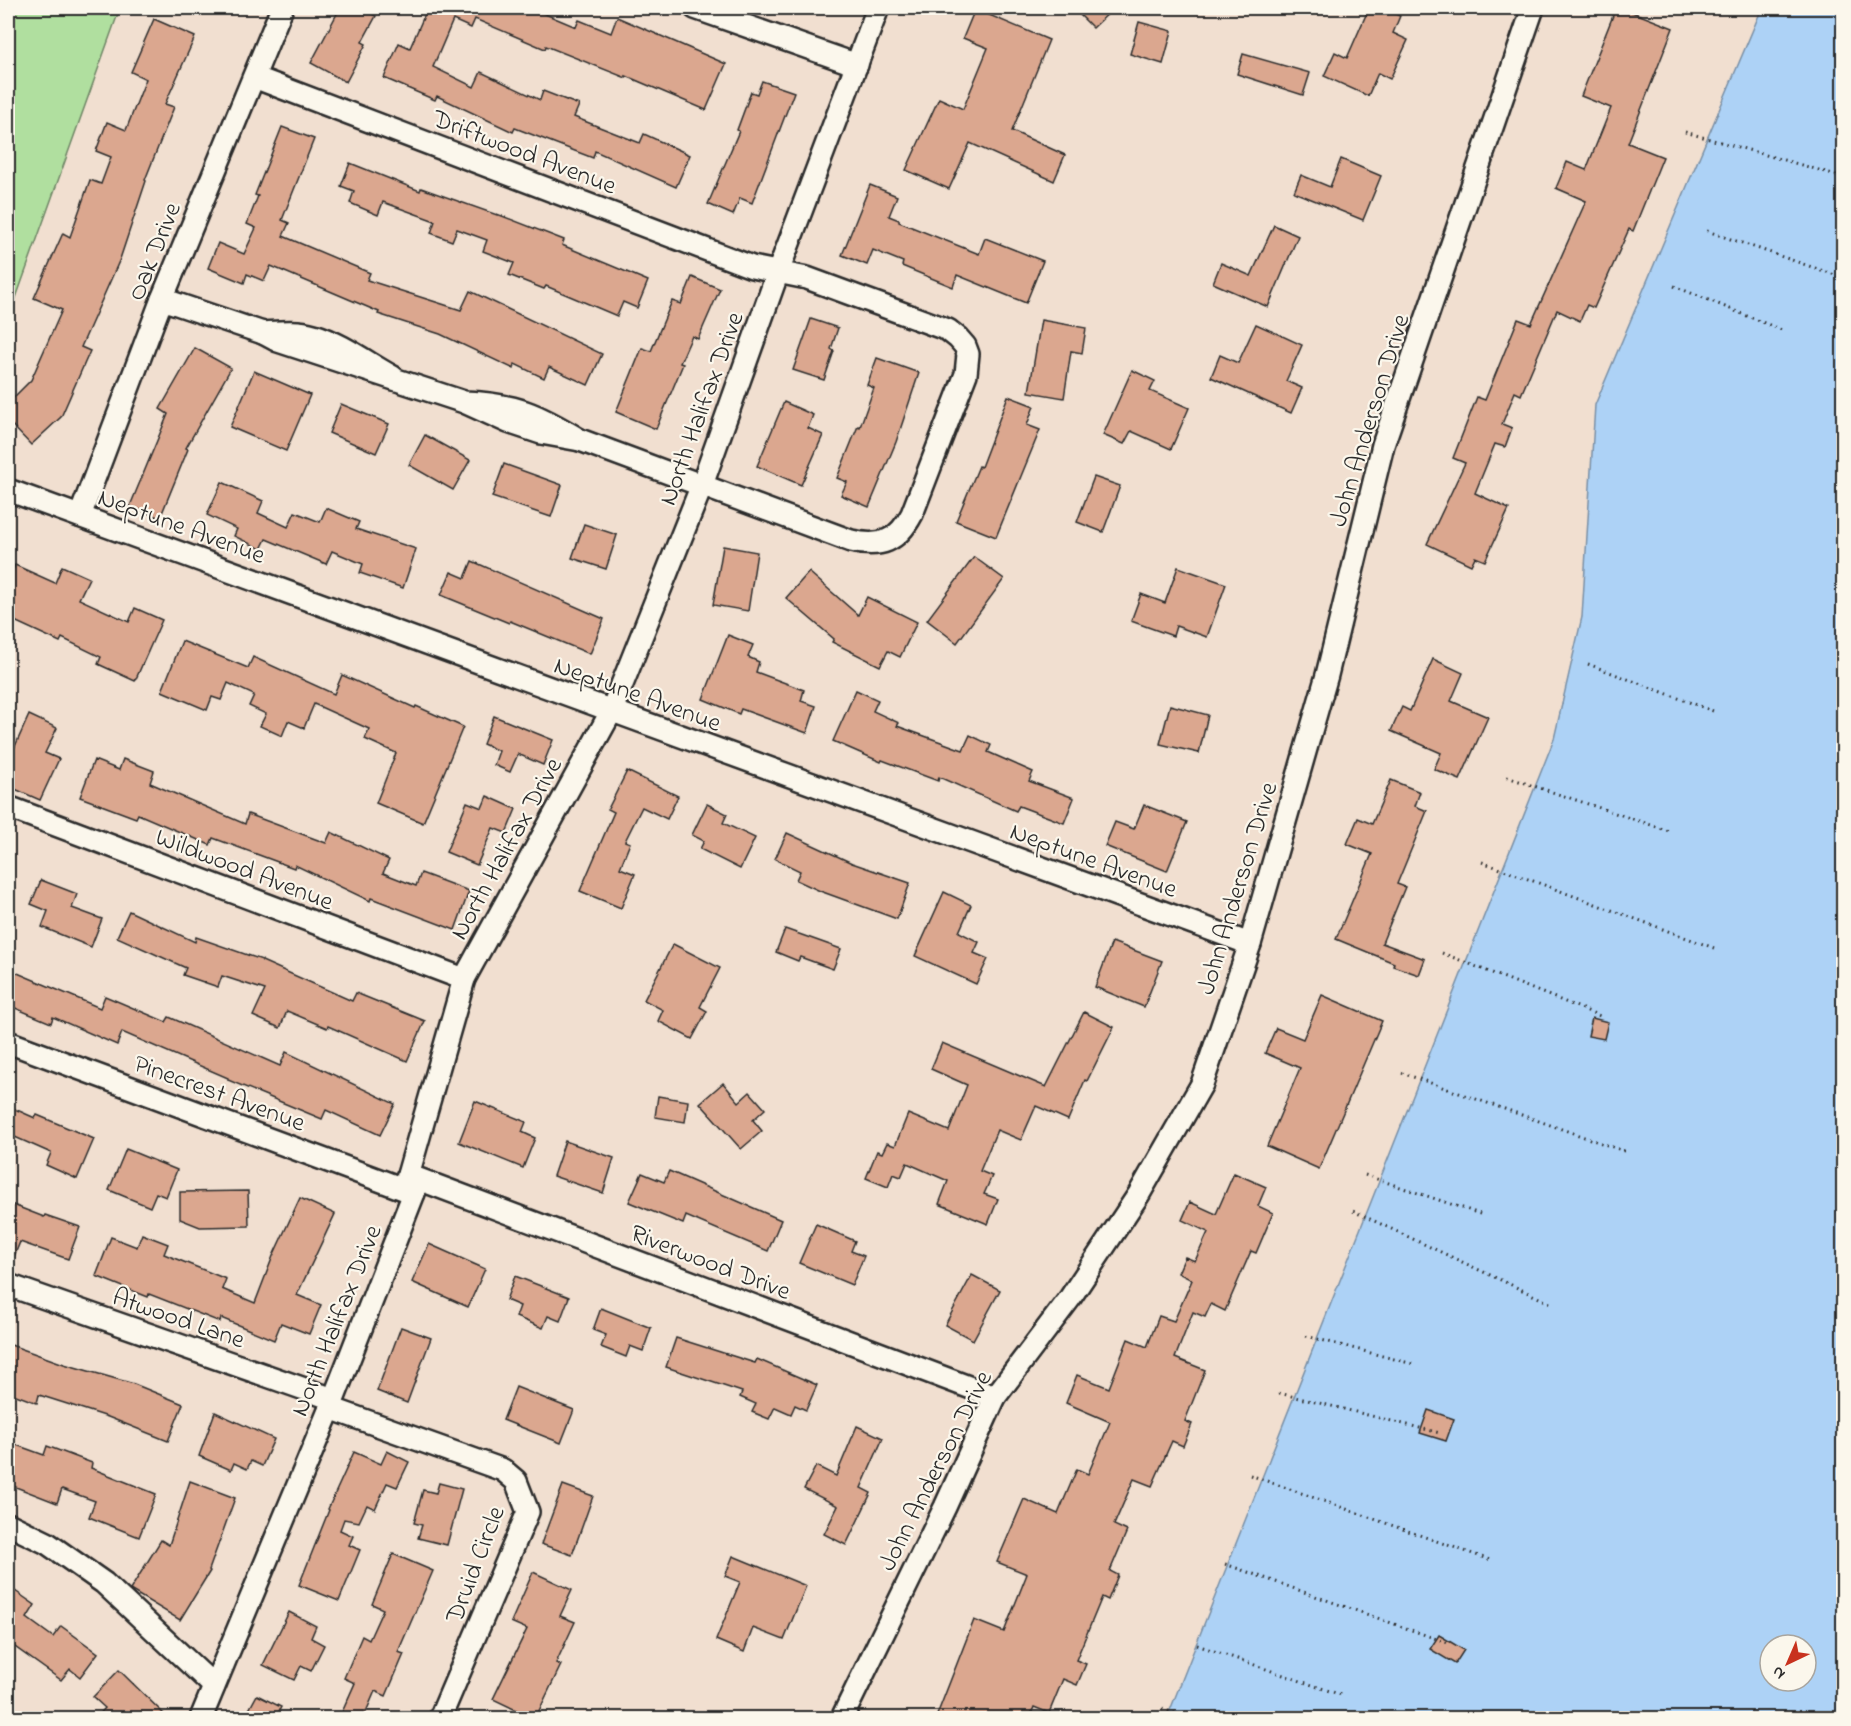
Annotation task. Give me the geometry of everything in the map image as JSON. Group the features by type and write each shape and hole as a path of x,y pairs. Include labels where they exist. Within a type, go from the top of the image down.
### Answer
{"street":[{"name":"Oak Drive","path":"80,516 162,299 282,8"},
{"path":"695,8 857,66"},
{"name":"North Halifax Drive","path":"201,1719 331,1404 411,1184 465,979 611,712 702,485 778,272 878,8"},
{"name":"John Anderson Drive","path":"842,1719 945,1507 995,1397 1070,1298 1126,1213 1202,1084 1250,945 1327,675 1383,444 1533,8"},
{"name":"Driftwood Avenue","path":"162,299 263,333 297,332 314,335 393,377 464,402 508,422 541,433 580,440 851,541 877,544 889,540 906,526 912,514 966,374 968,354 965,346 948,330 807,278 752,267 254,77"},
{"name":"Neptune Avenue","path":"8,490 1250,945"},
{"name":"Wildwood Avenue","path":"8,807 465,979"},
{"name":"Pinecrest Avenue","path":"8,1042 411,1184"},
{"name":"Riverwood Drive","path":"411,1184 995,1397"},
{"name":"Atwood Lane","path":"8,1285 331,1404"},
{"name":"Druid Circle","path":"331,1404 503,1470 516,1481 528,1512 440,1719"},
{"path":"8,1524 47,1543 104,1583 214,1686"}],"path":[{"path":"1685,132 1840,176"},
{"path":"1707,231 1844,278"},
{"path":"1674,286 1784,331"},
{"path":"1588,664 1713,711"},
{"path":"1507,777 1669,831"},
{"path":"1482,862 1714,948"},
{"path":"1442,953 1600,1016"},
{"path":"1402,1073 1627,1152"},
{"path":"1365,1175 1483,1215"},
{"path":"1353,1211 1550,1303"},
{"path":"1305,1336 1413,1364"},
{"path":"1279,1393 1440,1433"},
{"path":"1250,1475 1493,1561"},
{"path":"1225,1564 1448,1643"},
{"path":"1197,1645 1344,1696"},
{"path":"1162,1709 1189,1719"}],"green space":[{"path":"8,8 120,8 8,320"}],"water":[{"path":"1762,8 1843,8 1843,1718 1167,1718 1554,739 1582,617 1595,405"}],"building":[{"path":"340,8 360,8 376,16 362,42 366,44 346,82 311,63"},
{"path":"424,8 531,8 576,27 579,20 611,33 617,17 726,64 706,110 626,76 626,78 546,46 545,49 475,19 471,28 453,20 433,67 474,87 481,72 540,100 543,91 579,105 574,117 640,143 644,134 690,155 676,187 595,151 593,158 515,128 513,132 437,96 435,100 384,78 399,43 410,48 427,9"},
{"path":"1073,8 1114,8 1093,28"},
{"path":"1369,8 1382,8 1400,16 1393,33 1408,40 1390,79 1378,73 1368,96 1324,76 1335,52 1347,58"},
{"path":"1616,8 1622,8 1673,28 1628,143 1663,157 1633,231 1629,229 1594,308 1587,305 1580,321 1557,310 1521,395 1515,392 1502,424 1512,428 1505,447 1495,444 1475,493 1509,509 1485,561 1475,557 1471,565 1427,544 1465,463 1453,458 1477,397 1485,400 1518,319 1531,324 1586,201 1556,188 1567,162 1586,170 1611,108 1581,96"},
{"path":"975,9 1049,40 1012,131 1065,155 1054,181 970,143 949,189 906,170 939,98 963,109 988,48 963,38"},
{"path":"154,19 195,37 165,104 174,107 145,180 120,259 81,347 90,351 61,417 31,445 8,421 8,403 31,380 62,310 34,298 63,233 70,237 90,180 101,184 111,157 96,151 107,122 126,130 146,79 131,72"},
{"path":"1139,22 1172,31 1163,64 1130,54"},
{"path":"1243,54 1310,73 1303,95 1237,74"},
{"path":"762,81 794,92 752,203 740,198 733,215 708,204 739,131 737,130 751,92 757,94"},
{"path":"282,127 314,139 282,220 289,223 283,236 370,273 367,280 461,310 470,291 602,354 588,385 549,367 544,378 515,364 514,369 440,334 378,314 379,312 271,266 264,281 247,274 244,283 208,268 218,243 244,254 256,228 247,224 258,196 255,195"},
{"path":"1341,159 1381,176 1363,220 1294,192 1301,175 1330,187"},
{"path":"350,163 420,191 421,188 564,240 562,245 648,281 637,308 623,302 617,316 546,286 544,289 509,275 514,263 483,251 487,240 457,229 452,241 431,233 435,221 383,202 378,215 350,203 354,191 341,186"},
{"path":"870,185 897,196 889,216 899,222 979,254 985,238 1043,261 1026,303 957,275 953,287 902,266 903,262 873,250 867,265 842,255"},
{"path":"1274,225 1298,236 1268,307 1213,283 1221,263 1251,276"},
{"path":"692,277 720,289 698,339 692,336 656,429 616,412 642,348 651,351 672,301 681,304"},
{"path":"811,319 838,328 831,349 834,351 824,380 793,370"},
{"path":"1041,320 1086,328 1082,353 1071,351 1064,398 1029,392"},
{"path":"1256,324 1302,345 1286,381 1302,388 1291,413 1211,377 1220,355 1238,363"},
{"path":"195,348 231,368 186,448 188,449 160,518 130,506 168,414 160,409"},
{"path":"877,358 919,373 896,442 869,507 841,495 847,482 837,478 858,426 860,427 874,388 867,385"},
{"path":"1132,370 1155,381 1150,391 1189,408 1171,449 1131,431 1124,444 1103,435"},
{"path":"254,371 310,395 286,451 230,427"},
{"path":"1008,396 1034,406 1027,425 1040,430 996,537 956,521 979,466 981,467"},
{"path":"784,402 813,415 808,428 823,435 801,485 757,466"},
{"path":"341,404 389,424 376,453 329,433"},
{"path":"425,435 470,460 453,490 409,465"},
{"path":"504,464 562,485 551,517 492,497"},
{"path":"1094,477 1120,486 1103,532 1077,522"},
{"path":"222,482 263,501 258,513 288,527 295,512 320,522 326,508 359,522 356,529 416,549 403,588 360,573 363,564 332,551 326,564 266,539 261,549 234,536 237,529 207,515"},
{"path":"584,524 617,535 606,569 572,558"},
{"path":"723,546 757,552 748,611 713,605"},
{"path":"974,557 1004,579 957,643 927,620"},
{"path":"472,561 604,619 590,654 441,595 451,572 465,578"},
{"path":"15,565 55,583 62,566 89,578 79,599 129,622 135,608 162,620 135,681 98,664 101,657 62,638 60,642 8,618 8,582"},
{"path":"1178,567 1226,584 1207,637 1176,626 1173,636 1131,621 1141,594 1165,603"},
{"path":"809,572 858,615 867,597 917,622 900,657 888,651 880,666 832,642 834,639 786,598"},
{"path":"728,635 753,645 748,657 759,662 756,672 804,690 801,701 816,706 807,733 741,709 739,714 703,699"},
{"path":"182,641 248,668 253,657 334,694 342,675 463,727 423,823 376,803 396,753 365,739 369,729 314,704 304,728 288,721 282,736 260,726 266,714 249,706 254,695 228,683 221,700 212,697 207,710 162,691"},
{"path":"1433,659 1463,673 1451,701 1488,717 1460,780 1434,769 1441,753 1391,731 1402,707 1410,711"},
{"path":"856,690 878,700 873,711 899,723 897,726 963,750 970,735 991,745 988,752 1033,772 1029,781 1074,798 1064,823 1019,806 1016,811 939,777 938,781 882,760 881,762 833,741"},
{"path":"1170,705 1208,715 1199,753 1160,744"},
{"path":"29,715 57,728 45,753 59,759 40,800 8,786 8,762"},
{"path":"494,716 553,740 543,765 518,754 510,772 494,765 499,751 483,744"},
{"path":"123,759 154,771 150,783 245,824 248,814 326,843 331,832 389,860 383,873 416,886 421,873 469,891 455,930 371,898 370,901 295,865 294,868 213,838 210,845 138,814 136,818 80,797 94,760 119,770"},
{"path":"627,771 678,796 667,819 642,807 625,841 630,843 620,868 635,874 621,908 580,891 614,812 608,809"},
{"path":"1391,780 1420,792 1415,806 1427,811 1397,884 1405,887 1382,943 1425,959 1419,975 1393,966 1394,963 1336,939 1372,854 1347,844 1358,818 1372,824"},
{"path":"487,796 516,809 506,833 493,828 477,865 446,852 467,802 482,808"},
{"path":"707,804 727,814 723,823 755,838 740,869 700,849 704,841 692,835"},
{"path":"1144,805 1187,822 1167,871 1105,846 1115,822 1134,829"},
{"path":"787,833 852,863 910,883 897,919 796,880 800,871 775,859"},
{"path":"41,880 77,894 72,908 102,919 91,947 42,927 48,911 31,904"},
{"path":"944,892 971,905 959,932 979,942 974,953 988,959 976,984 915,956"},
{"path":"129,911 195,942 196,937 262,960 352,1001 356,993 425,1021 407,1061 328,1026 327,1028 287,1011 280,1028 253,1016 265,990 222,976 218,987 183,975 186,968 117,937"},
{"path":"785,929 841,949 833,969 800,957 798,961 776,952"},
{"path":"1112,942 1162,961 1144,1007 1095,987"},
{"path":"673,944 720,968 700,1007 707,1011 692,1039 658,1021 663,1010 644,1000"},
{"path":"8,969 100,1008 105,996 166,1022 169,1017 280,1066 286,1052 395,1104 380,1135 326,1110 322,1119 122,1032 117,1045 53,1017 51,1023 8,1005"},
{"path":"1322,995 1382,1021 1319,1169 1267,1146 1300,1068 1265,1053 1276,1028 1303,1039"},
{"path":"1084,1012 1114,1027 1087,1081 1085,1080 1068,1120 1036,1106 1021,1140 997,1130 980,1171 992,1176 984,1194 998,1199 988,1224 939,1204 948,1181 907,1163 901,1177 893,1174 888,1187 866,1178 877,1151 882,1153 887,1143 895,1146 908,1114 949,1131 967,1085 931,1069 942,1043 1046,1087"},
{"path":"1592,1018 1608,1022 1604,1039 1588,1036"},
{"path":"723,1083 739,1102 750,1092 765,1109 753,1120 762,1131 741,1149 700,1103"},
{"path":"658,1096 688,1101 685,1122 655,1117"},
{"path":"475,1101 526,1122 522,1132 535,1138 523,1168 459,1142"},
{"path":"8,1106 35,1118 37,1115 94,1139 77,1179 46,1165 51,1153 8,1134"},
{"path":"565,1141 614,1158 603,1193 553,1176"},
{"path":"126,1149 177,1170 166,1197 156,1193 150,1207 109,1190"},
{"path":"669,1171 781,1220 768,1251 686,1216 683,1224 629,1202 642,1173 664,1182"},
{"path":"1234,1173 1266,1187 1258,1206 1273,1213 1256,1253 1251,1251 1225,1311 1211,1304 1205,1317 1193,1312 1175,1358 1205,1370 1185,1421 1192,1424 1183,1446 1172,1441 1152,1486 1134,1479 1114,1525 1127,1531 1110,1571 1118,1575 1108,1600 1102,1597 1076,1660 1086,1664 1077,1685 1063,1679 1049,1713 1034,1707 1029,1719 946,1719 937,1715 974,1620 1004,1632 1027,1574 997,1562 1024,1499 1058,1514 1077,1469 1088,1474 1110,1422 1066,1403 1077,1375 1109,1388 1128,1339 1147,1347 1159,1316 1174,1321 1192,1280 1178,1273 1185,1257 1195,1261 1208,1232 1182,1220 1190,1202 1216,1214"},
{"path":"248,1191 249,1226 200,1227 180,1219 180,1192"},
{"path":"300,1198 335,1214 297,1295 321,1305 309,1334 281,1323 274,1340 221,1318 220,1322 96,1276 111,1237 137,1247 142,1234 168,1244 164,1254 226,1279 222,1289 255,1303 273,1256"},
{"path":"8,1203 44,1217 45,1215 80,1227 68,1259 20,1242 8,1271"},
{"path":"816,1224 855,1241 851,1251 864,1256 852,1285 799,1263"},
{"path":"429,1244 485,1269 468,1307 412,1282"},
{"path":"972,1275 1000,1290 973,1340 945,1325"},
{"path":"515,1276 569,1297 560,1321 548,1316 543,1328 516,1317 520,1306 506,1300"},
{"path":"601,1308 651,1328 643,1351 630,1346 626,1357 601,1347 606,1335 593,1330"},
{"path":"401,1327 431,1338 407,1403 377,1391"},
{"path":"676,1338 755,1363 757,1359 817,1385 806,1410 795,1405 791,1414 775,1407 769,1419 752,1412 756,1404 740,1397 742,1392 666,1367"},
{"path":"8,1344 64,1364 134,1384 183,1404 168,1441 108,1417 39,1395 37,1403 8,1392"},
{"path":"516,1387 574,1410 561,1443 503,1420"},
{"path":"1428,1410 1454,1419 1446,1441 1420,1433"},
{"path":"215,1412 274,1439 262,1466 251,1461 247,1469 234,1463 231,1470 199,1456"},
{"path":"857,1426 883,1438 861,1488 871,1493 846,1545 824,1534 838,1506 804,1489 816,1466 836,1476"},
{"path":"8,1442 44,1455 47,1446 92,1463 91,1468 156,1494 139,1537 89,1517 95,1501 62,1489 57,1503 8,1484"},
{"path":"387,1451 409,1462 397,1487 387,1483 375,1509 367,1505 359,1522 344,1519 340,1530 353,1536 349,1545 360,1550 339,1601 299,1585 328,1509 354,1452 381,1464"},
{"path":"190,1481 235,1498 210,1571 180,1620 130,1590 161,1540 169,1545"},
{"path":"439,1483 462,1489 447,1545 418,1538 422,1525 414,1523 423,1490 436,1493"},
{"path":"563,1485 593,1496 572,1555 541,1544"},
{"path":"393,1554 433,1571 398,1652 404,1654 386,1696 375,1691 363,1719 339,1719 355,1683 344,1678 362,1636 369,1640 383,1609 372,1604"},
{"path":"733,1556 806,1586 784,1640 753,1628 744,1652 716,1640 740,1582 725,1576"},
{"path":"533,1572 572,1590 560,1616 575,1622 556,1663 561,1665 535,1719 493,1699 527,1629 511,1622"},
{"path":"8,1586 35,1605 27,1618 53,1637 61,1626 98,1653 80,1677 70,1669 61,1680 8,1642"},
{"path":"289,1612 316,1626 311,1638 324,1645 311,1671 301,1666 294,1680 263,1665"},
{"path":"1439,1635 1464,1650 1455,1664 1430,1649"},
{"path":"119,1670 169,1719 95,1719 105,1708 93,1697"},
{"path":"257,1695 281,1707 275,1719 244,1719"}]}
